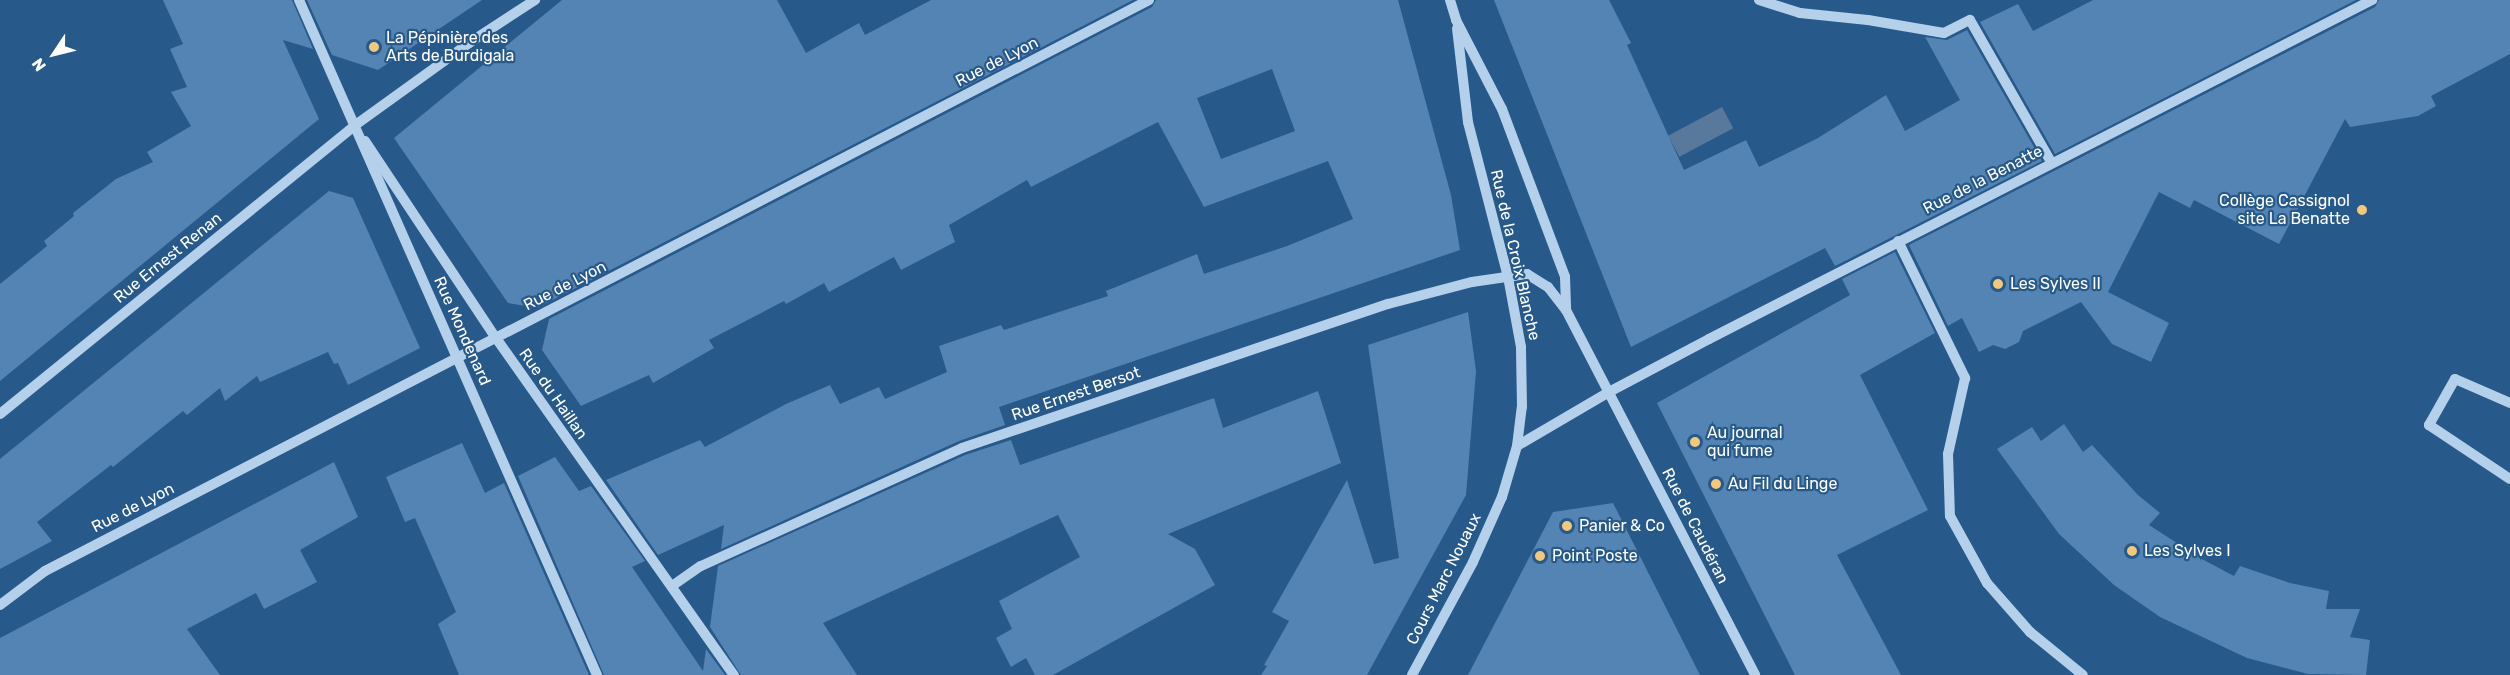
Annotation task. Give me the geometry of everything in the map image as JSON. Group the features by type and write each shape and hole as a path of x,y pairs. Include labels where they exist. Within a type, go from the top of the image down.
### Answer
{"street":[{"name":"Rue Mondenard","path":"299,0 597,675"},
{"name":"Rue Ernest Renan","path":"0,414 354,126 469,43 535,0"},
{"name":"Rue de Lyon","path":"0,605 45,571 1149,0"},
{"name":"Rue de la Croix Blanche","path":"1450,0 1456,20 1468,122 1508,277 1521,347 1522,370 1517,446 1502,497"},
{"path":"1759,0 1800,13 1868,20 1944,33 1970,20 2051,162"},
{"name":"Rue de la Benatte","path":"1517,446 1609,392 1898,241 2371,0"},
{"name":"Rue de la Croix Blanche","path":"1456,20 1502,109 1565,277 1566,310 1609,392"},
{"name":"Rue du Haillan","path":"354,126 382,163 496,338 734,675"},
{"path":"1898,241 1965,378 1948,454 1950,516 1987,583 2030,632 2083,675"},
{"name":"Rue Ernest Bersot","path":"672,586 701,566 962,448 1388,304 1473,282 1527,274 1548,287 1566,310"},
{"path":"2510,403 2454,379 2429,426 2510,479"},
{"name":"Rue de Caudéran","path":"1609,392 1755,675"},
{"name":"Cours Marc Nouaux","path":"1412,675 1473,562 1502,497"}],"water":[{"path":"1722,107 1733,128 1679,157 1668,136"}],"building":[{"path":"163,0 292,0 313,49 283,40 319,119 0,381 0,284 47,246 44,241 74,216 73,213 116,179 153,162 147,152 191,126 171,92 187,87 170,49 183,44"},
{"path":"307,0 482,0 378,70 332,55"},
{"path":"562,0 777,0 806,53 859,23 865,35 931,0 1133,0 537,308 508,303 394,138"},
{"path":"1156,0 1398,0 1451,195 1460,250 999,407 1005,425 959,441 721,549 724,525 658,555 606,480 700,440 705,447 786,404 830,385 840,404 879,387 885,399 947,372 939,346 1001,325 1004,330 1108,296 1106,291 1197,254 1204,274 1287,246 1353,219 1328,161 1204,207 1158,122 1031,187 1027,180 949,225 955,242 901,270 894,257 829,292 824,283 786,304 784,301 709,340 714,348 653,383 649,375 581,406 542,350 549,319 1152,7","holes":["1272,69 1295,131 1221,159 1197,98"]},
{"path":"1494,0 1609,0 1631,43 1627,45 1684,170 1746,140 1759,167 1818,138 1886,95 1905,131 1960,100 1925,37 1947,40 1967,30 2042,161 1835,266 1825,248 1631,347"},
{"path":"2093,0 2356,0 2055,154 1980,22 2018,4 2033,31"},
{"path":"2379,0 2510,0 2510,54 2431,96 2436,106 2418,116 2350,127 2345,119 2279,244 2194,200 2190,208 2159,192 2108,292 2169,323 2151,362 2112,344 2081,302 2023,331 2019,342 2005,349 1993,345 1979,352 1962,318 1948,326 1909,245 2375,7"},
{"path":"329,191 353,198 420,348 348,385 338,363 334,364 328,352 260,382 257,376 225,401 220,388 187,415 183,411 113,467 111,465 37,522 52,541 0,569 0,459"},
{"path":"1895,252 1935,333 1860,375 1928,510 1837,555 1901,675 1795,675 1657,403 1850,295 1842,279"},
{"path":"1468,312 1476,371 1466,495 1367,675 1261,675 1267,666 1264,665 1289,621 1272,612 1347,480 1374,564 1399,558 1368,345"},
{"path":"1318,391 1341,463 1168,534 1195,549 1215,585 1053,675 1035,675 1026,658 1011,667 996,638 1012,629 999,601 1080,557 1058,515 823,623 857,675 741,675 710,627 718,566 965,455 1011,440 1020,465 1214,398 1223,428"},
{"name":"Les Sylves I","path":"2064,424 2083,452 2092,445 2138,495 2160,513 2149,525 2200,558 2234,576 2240,566 2290,583 2329,591 2326,609 2360,609 2350,637 2370,640 2366,675 2308,674 2247,658 2160,617 2114,585 2059,534 1997,449 2032,427 2041,441"},
{"path":"462,443 485,493 504,483 589,675 459,675 438,624 456,612 415,518 405,522 386,477"},
{"path":"555,457 579,491 591,486 645,561 632,567 703,671 706,649 725,675 604,675 518,476"},
{"path":"334,462 358,517 300,550 317,582 264,609 256,593 187,629 220,675 0,675 0,638"},
{"path":"1613,503 1700,675 1468,675 1553,512"}],"place":[{"name":"La Pépinière des Arts de Burdigala","path":"374,47"},
{"name":"Collège Cassignol site La Benatte","path":"2362,210"},
{"name":"Les Sylves II","path":"1998,284"},
{"name":"Au journal qui fume","path":"1695,442"},
{"name":"Au Fil du Linge","path":"1716,484"},
{"name":"Panier & Co","path":"1567,526"},
{"name":"Les Sylves I","path":"2132,551"},
{"name":"Point Poste","path":"1540,556"}]}
